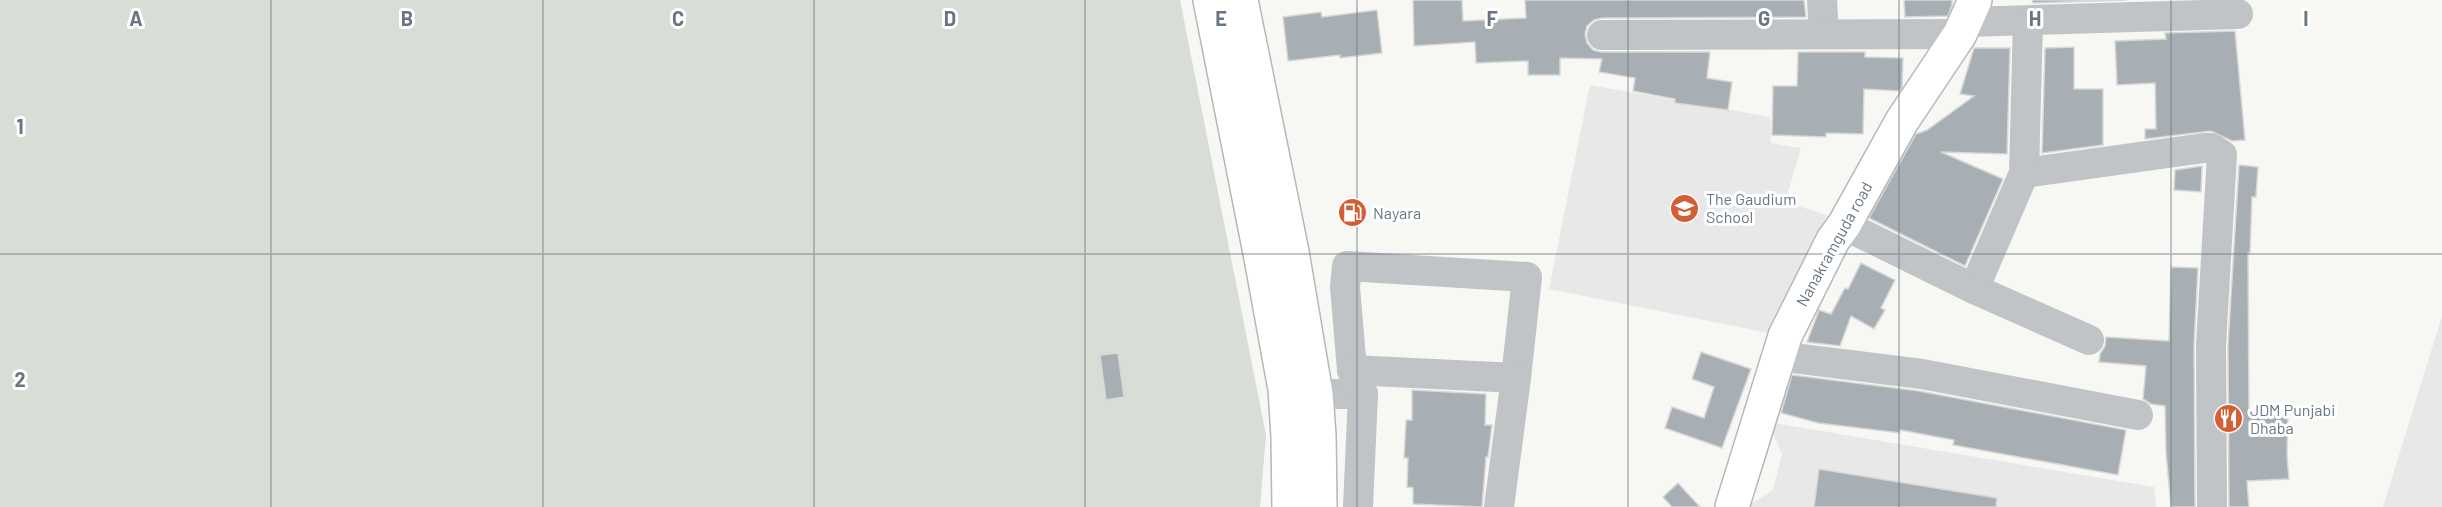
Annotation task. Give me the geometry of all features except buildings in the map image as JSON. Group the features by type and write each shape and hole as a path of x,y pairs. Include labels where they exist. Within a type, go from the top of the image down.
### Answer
{"main road":[{"path":"1210,0 1285,389 1289,507"},
{"path":"1241,0 1288,235 1316,394 1320,507"},
{"name":"Nanakramguda road","path":"1732,507 1785,336 1833,240 1844,225 1902,121 1967,19"}],"street":[{"path":"1822,0 1824,34"},
{"path":"1602,35 1824,34 1967,19 2028,21 2238,14"},
{"path":"1974,289 2024,173 2028,21"},
{"path":"2024,173 2204,148 2217,150 2222,155 2211,345 2212,507"},
{"path":"1844,225 1974,289 2089,340"},
{"path":"1358,507 1357,382 1345,287 1347,266 1527,277 1499,507"},
{"path":"1777,356 1922,374 2138,415"},
{"path":"1316,394 1357,382 1516,378"}],"shaded area":[{"path":"0,0 1180,0 1266,435 1260,507 0,507"},
{"name":"The Gaudium School","path":"1590,85 1770,117 1771,143 1801,148 1785,202 1827,215 1769,333 1549,289"},
{"path":"2442,316 2442,507 2383,507"},
{"path":"1768,422 2154,487 2156,507 1746,507 1773,490 1782,454"}],"place":[{"name":"The Gaudium School","path":"1685,208"},
{"name":"Nayara","path":"1352,213"},
{"name":"JDM Punjabi Dhaba","path":"2229,419"}]}
